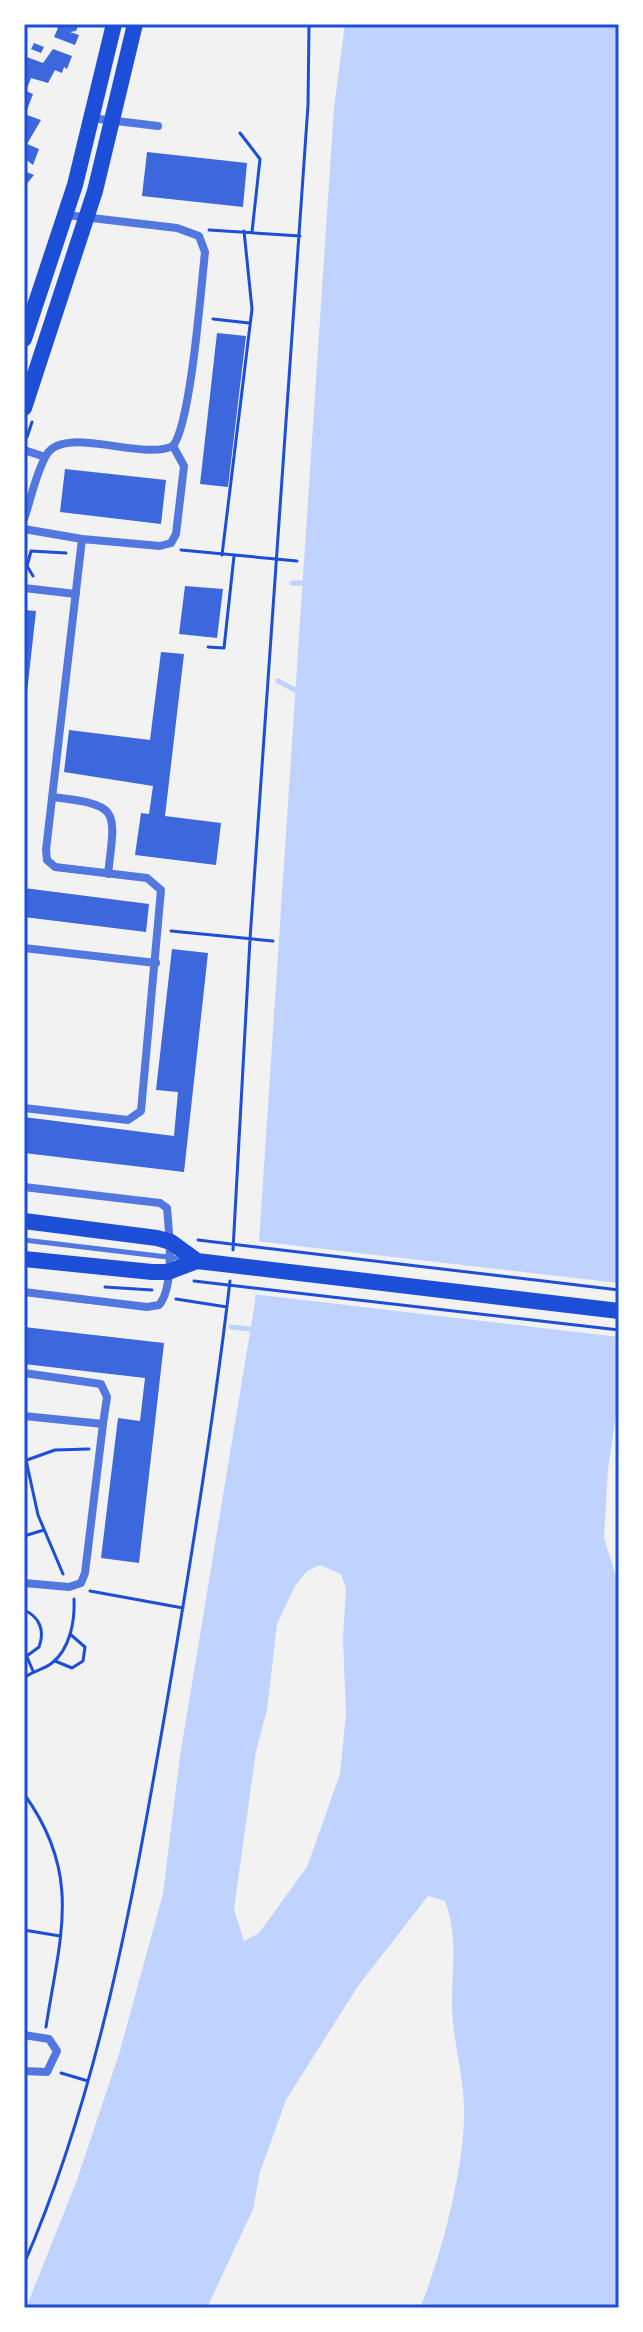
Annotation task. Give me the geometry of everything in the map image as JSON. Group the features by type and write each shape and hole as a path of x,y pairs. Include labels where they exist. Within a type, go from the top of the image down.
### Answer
{"main road":[{"path":"24,339 66,215 114,24"},
{"path":"24,408 87,217 135,24"},
{"path":"24,1221 169,1257 619,1311"},
{"path":"24,1259 169,1257 197,1261"}],"street":[{"path":"91,118 158,126"},
{"path":"66,215 189,230 199,236 205,252 197,317 183,422 173,446"},
{"path":"24,519 45,457 55,447 71,443 157,451 173,446"},
{"path":"24,529 82,539 160,546 171,543 176,534 184,466 173,446"},
{"path":"24,450 45,457"},
{"path":"24,1108 128,1120 139,1114 156,963 162,898 158,885 147,878 51,864 46,850 82,539"},
{"path":"24,588 76,594"},
{"path":"52,797 92,802 111,814 113,829 108,874"},
{"path":"24,948 156,963"},
{"path":"24,1187 160,1203 168,1212 169,1257 162,1303 154,1306 24,1292"},
{"path":"24,1373 101,1384 107,1397 85,1573 81,1583 69,1587 24,1583"},
{"path":"24,1416 103,1424"},
{"path":"24,2035 44,2038 54,2044 57,2051 49,2070 40,2073 24,2071"}],"lane":[{"path":"24,1240 169,1257"}],"path":[{"path":"233,1253 250,939 300,236 309,24"},
{"path":"240,133 260,159 252,232"},
{"path":"199,236 212,227 300,236"},
{"path":"222,555 252,309 244,231"},
{"path":"197,317 250,323"},
{"path":"171,543 183,551 297,561"},
{"path":"40,578 27,570 31,551 72,553"},
{"path":"208,647 224,648 234,556"},
{"path":"159,929 273,941"},
{"path":"194,1239 619,1290"},
{"path":"188,1280 619,1330"},
{"path":"24,2264 88,2081 136,1879 183,1608 230,1280"},
{"path":"176,1300 227,1307"},
{"path":"24,1678 55,1661 70,1634 75,1611 74,1595 44,1530 25,1461 55,1450 100,1449"},
{"path":"24,1536 44,1530"},
{"path":"81,1583 97,1593 183,1608"},
{"path":"24,1610 36,1617 42,1632 39,1647 26,1658 33,1671"},
{"path":"55,1661 72,1668 83,1661 85,1647 70,1634"},
{"path":"24,1794 50,1834 63,1879 60,1936 44,2038"},
{"path":"24,1930 60,1936"},
{"path":"49,2070 88,2081"}],"water":[{"path":"345,24 619,24 619,1395 608,1469 604,1538 619,1586 619,2308 420,2308 451,2209 464,2129 462,2081 452,2016 452,1927 445,1901 428,1896 358,1986 286,2100 260,2172 253,2209 207,2308 26,2308 77,2180 119,2054 163,1894 180,1756 255,1302 334,108","holes":["320,1565 341,1574 346,1588 343,1639 346,1715 340,1774 307,1867 259,1933 244,1941 234,1909 256,1751 267,1710 277,1624 295,1586 307,1571"]}],"pier":[{"path":"255,1241 619,1283 619,1337 251,1294"}],"building":[{"path":"49,24 79,24 76,31 70,32 79,35 75,45 54,37 58,28"},
{"path":"34,43 44,47 41,53 31,49"},
{"path":"53,49 72,56 67,69 64,67 62,73 55,70 48,83 31,78 26,91 33,94 24,118 24,56 43,63"},
{"path":"27,115 41,120 27,144 39,149 33,165 24,158"},
{"path":"147,152 247,163 243,207 142,196"},
{"path":"24,171 34,175 24,187"},
{"path":"217,333 246,336 228,487 200,484"},
{"path":"65,469 166,480 161,524 60,512"},
{"path":"185,586 223,589 217,638 179,634"},
{"path":"24,610 36,611 26,702 24,702"},
{"path":"161,652 184,654 165,816 221,823 216,865 135,855 141,813 149,814 153,786 64,772 69,730 150,740"},
{"path":"24,888 149,904 146,932 24,917"},
{"path":"172,949 208,953 184,1172 24,1153 24,1117 174,1136 178,1092 156,1090"},
{"path":"24,1327 164,1343 139,1563 101,1558 118,1418 140,1421 145,1378 24,1364"}],"waterway":[{"path":"292,583 302,583"},
{"path":"278,681 295,690"},
{"path":"231,1327 250,1329"}]}
